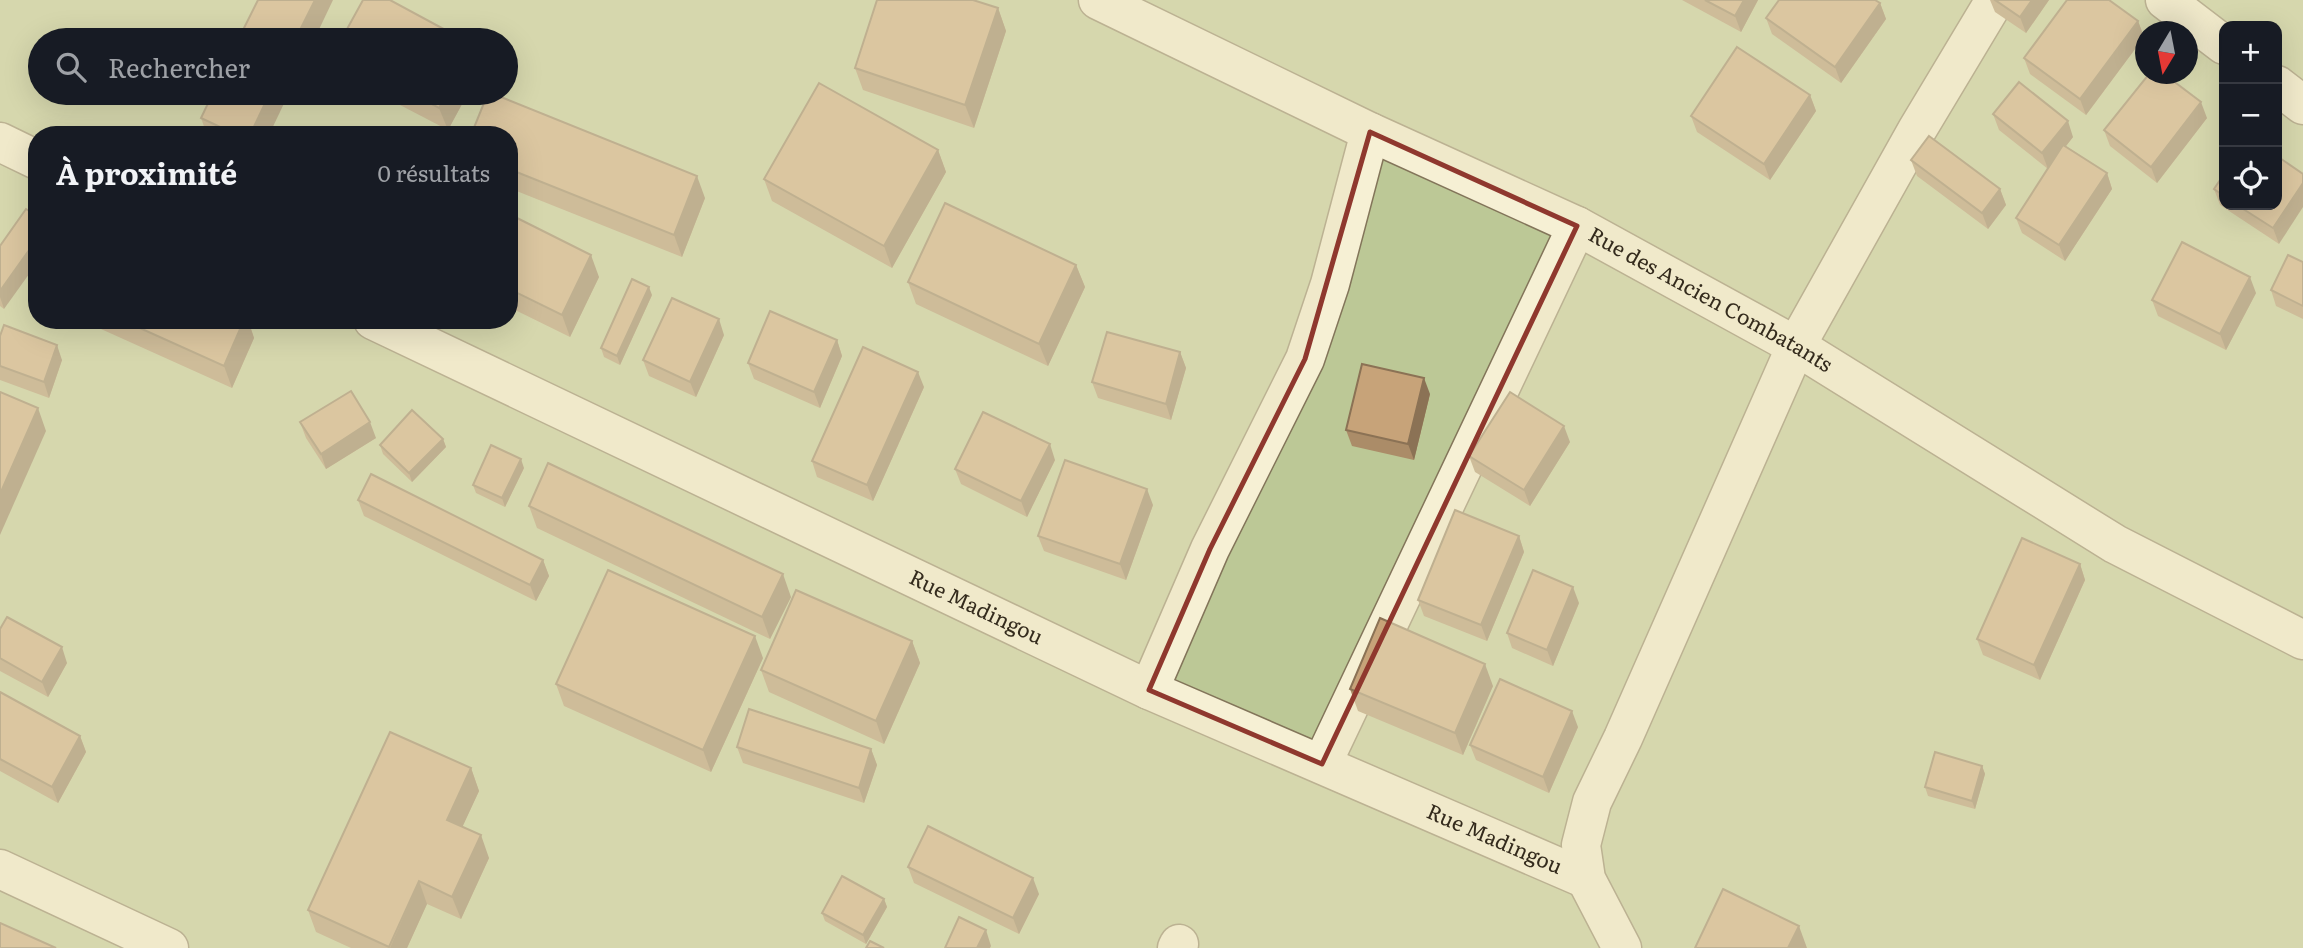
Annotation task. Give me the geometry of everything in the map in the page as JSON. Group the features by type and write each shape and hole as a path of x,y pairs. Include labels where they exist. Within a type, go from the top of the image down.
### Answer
{"street":[{"name":"Rue des Ancien Combatants","path":"1098,0 1370,132 1577,226 1796,346 2115,544 2303,640"},
{"path":"1622,948 1586,879 1581,845 1592,802 1623,738 1796,346 1917,130 1995,0"},
{"path":"2165,0 2219,41"},
{"path":"2282,89 2303,104"},
{"path":"1149,690 1210,549 1305,359 1329,284 1370,132"},
{"path":"0,142 28,156"},
{"path":"1322,764 1577,226"},
{"name":"Rue Madingou","path":"392,329 1149,690 1586,879"},
{"path":"0,869 169,948"}],"highlighted area":[{"path":"1370,132 1577,226 1322,764 1149,690 1210,549 1305,359"}],"green space":[{"path":"0,0 2303,0 2303,948 0,948"}],"building":[{"path":"258,0 315,0 301,28 244,28"},
{"path":"363,0 390,0 442,28 348,28"},
{"path":"877,0 973,0 998,8 965,105 855,68"},
{"path":"1705,0 1744,0 1735,16"},
{"path":"1779,0 1875,0 1880,3 1835,67 1766,18"},
{"path":"1995,0 2032,0 2020,17"},
{"path":"2067,0 2109,0 2138,21 2135,21 2135,25 2080,99 2024,58"},
{"path":"1737,47 1810,95 1764,164 1691,116"},
{"path":"2019,82 2068,121 2042,153 1993,114"},
{"path":"819,83 938,150 884,246 764,179"},
{"path":"2141,84 2177,84 2201,102 2151,167 2104,130"},
{"path":"518,104 697,176 674,235 518,173 518,126 475,126 483,105"},
{"path":"207,105 264,105 254,126 218,126 201,118"},
{"path":"1929,136 2000,189 1982,213 1911,160"},
{"path":"2063,145 2107,173 2059,245 2016,218"},
{"path":"2282,159 2303,174 2303,183 2273,228 2245,210 2282,210"},
{"path":"945,203 1076,265 1039,344 908,282"},
{"path":"26,209 28,210 28,252 0,291 0,246"},
{"path":"518,218 591,255 562,315 518,293"},
{"path":"2182,242 2250,277 2220,334 2152,300"},
{"path":"2288,255 2303,262 2303,306 2271,290"},
{"path":"632,279 649,287 617,356 601,348"},
{"path":"672,298 719,319 690,382 643,360"},
{"path":"770,311 837,340 814,392 748,363"},
{"path":"4,325 57,345 44,382 0,366 0,336"},
{"path":"142,329 240,329 224,366"},
{"path":"1107,332 1180,352 1166,404 1092,382"},
{"path":"863,347 918,372 867,485 812,461"},
{"path":"1362,364 1424,378 1408,444 1346,430"},
{"path":"351,391 370,422 321,454 300,422"},
{"path":"0,392 38,408 0,494"},
{"path":"1510,392 1564,426 1524,490 1469,456"},
{"path":"412,410 443,439 409,473 380,445"},
{"path":"983,412 1050,444 1021,501 955,469"},
{"path":"491,445 521,459 502,498 473,485"},
{"path":"1065,460 1147,489 1120,564 1038,536"},
{"path":"548,463 783,574 762,617 529,506"},
{"path":"371,474 543,560 530,585 358,500"},
{"path":"1455,510 1519,536 1481,625 1418,600"},
{"path":"2022,538 2080,564 2034,665 1977,639"},
{"path":"608,570 755,636 703,750 556,684"},
{"path":"1533,570 1573,587 1547,650 1507,633"},
{"path":"796,590 912,641 876,721 761,670"},
{"path":"7,617 62,647 42,682 0,658 0,629"},
{"path":"1380,618 1485,664 1455,733 1350,689"},
{"path":"1500,679 1572,711 1543,777 1470,745"},
{"path":"0,692 80,736 52,787 0,759"},
{"path":"749,709 871,749 859,788 737,747"},
{"path":"390,732 471,768 447,820 481,835 452,897 419,881 389,947 308,910"},
{"path":"1935,752 1982,766 1972,801 1925,787"},
{"path":"928,826 1033,878 1013,918 908,867"},
{"path":"842,876 884,899 863,935 822,913"},
{"path":"1723,889 1799,926 1788,948 1695,948"},
{"path":"959,917 986,930 977,948 945,948"},
{"path":"0,923 56,948 0,948"},
{"path":"870,941 884,948 866,948"}]}
